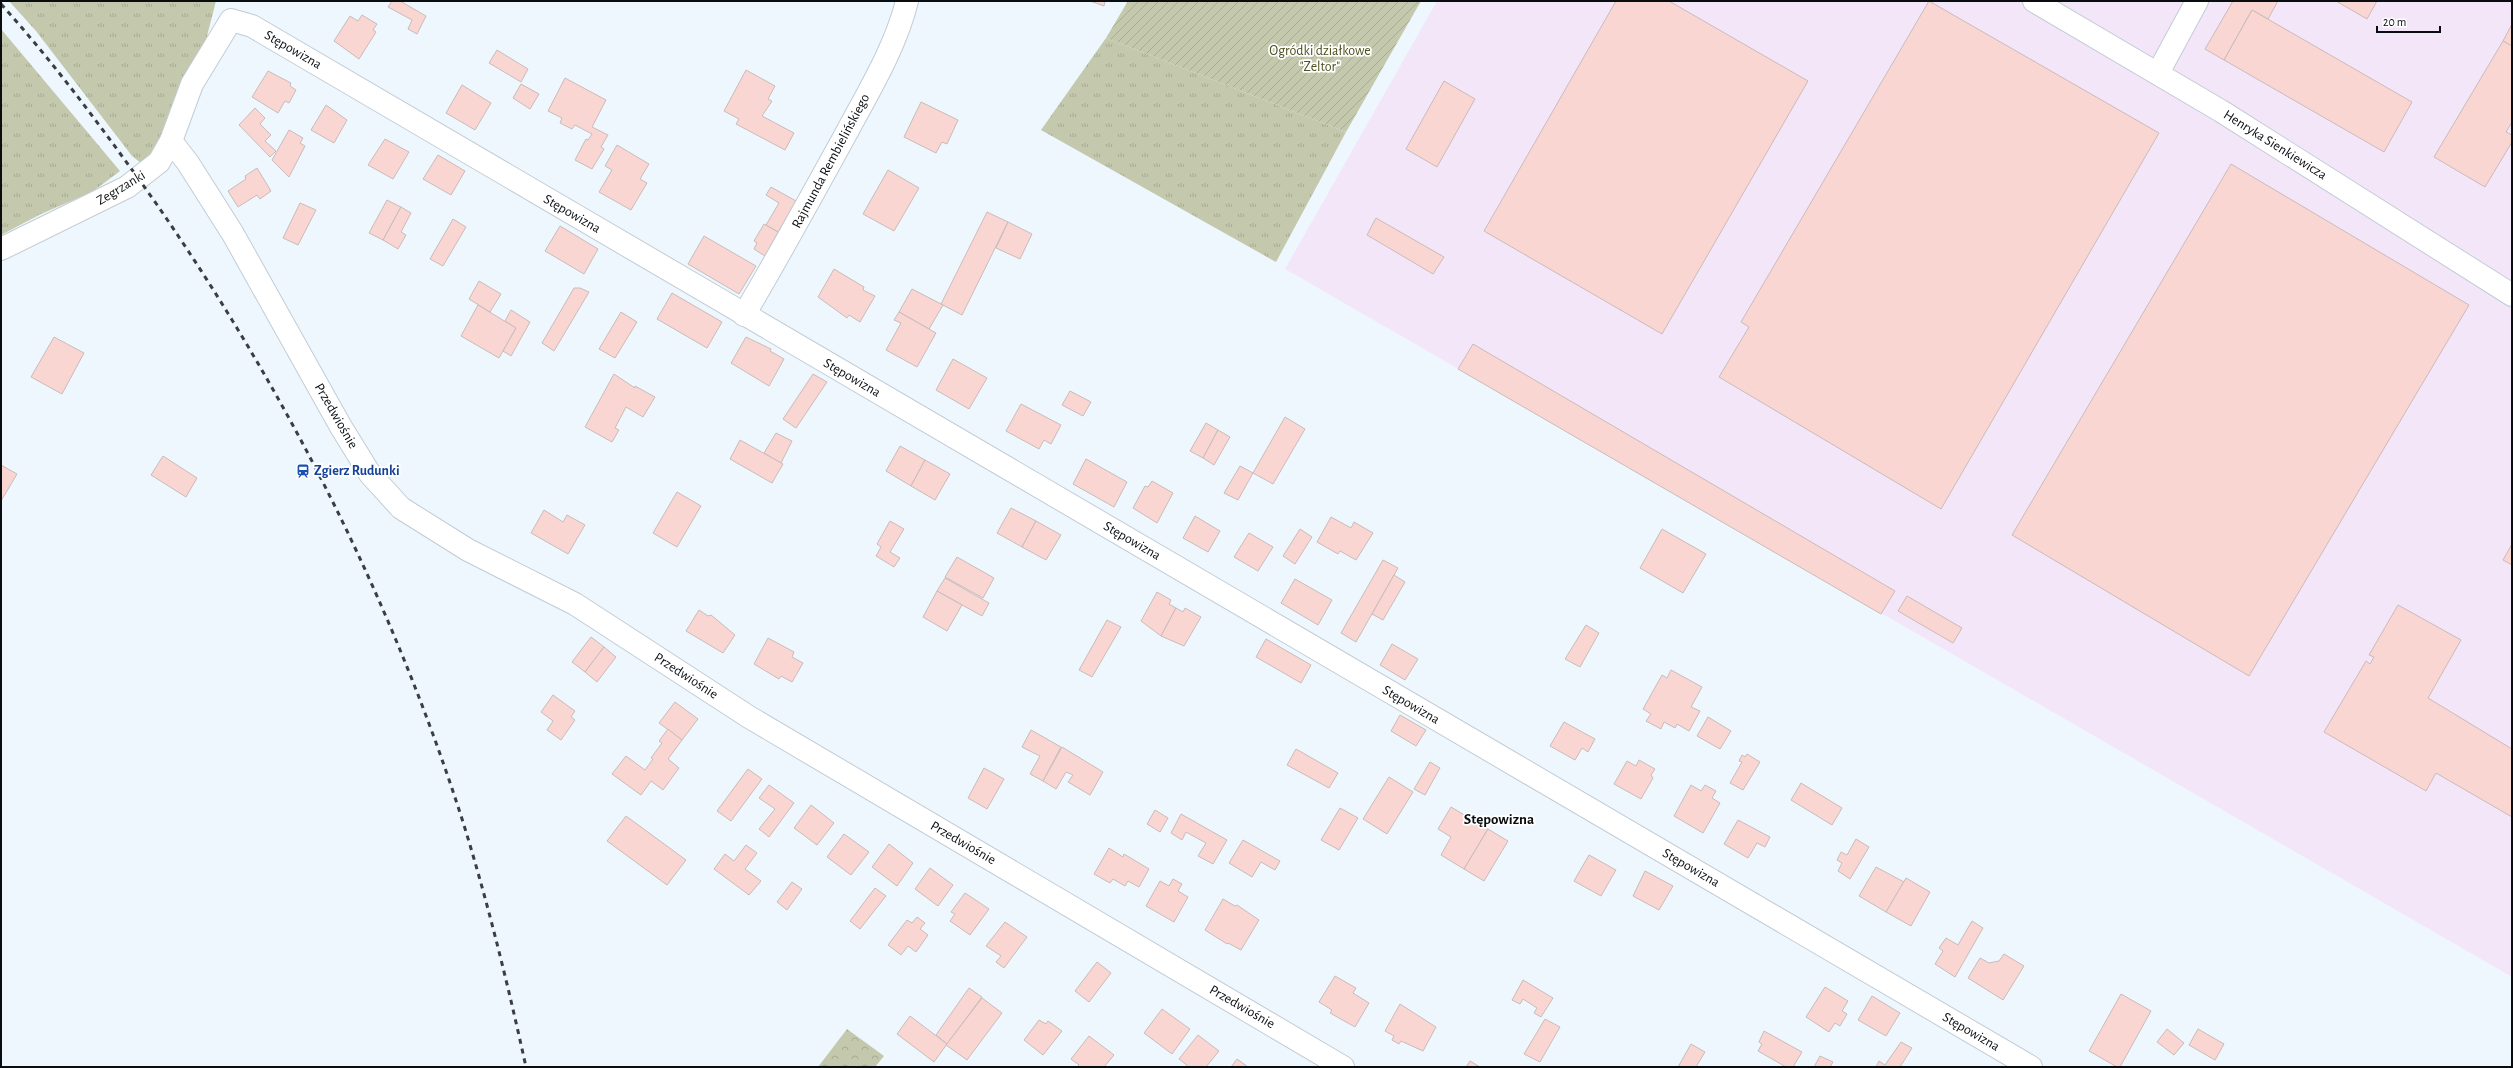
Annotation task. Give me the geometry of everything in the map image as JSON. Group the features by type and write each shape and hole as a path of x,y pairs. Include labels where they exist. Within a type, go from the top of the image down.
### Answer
{"street":[{"name":"Rajmunda Rembielińskiego","path":"744,315 783,250 872,84 900,24 907,1"},
{"name":"Henryka Sienkiewicza","path":"2034,1 2158,73 2512,295"},
{"path":"2158,73 2198,1"},
{"name":"Stępowizna","path":"231,20 252,26 2032,1067"},
{"name":"Zegrzanki","path":"1,249 127,187 159,162 171,141 189,89 231,20"},
{"name":"Przedwiośnie","path":"171,141 192,169 233,234 341,427 370,474 401,508 468,550 576,604 749,717 1343,1067"}],"shaded area":[{"path":"1437,1 2512,1 2512,977 1285,269"}],"green space":[{"path":"9,1 216,1 206,40 180,88 163,141 141,163 132,156 36,31"},
{"name":"Ogródki działkowe \"Zeltor\"","path":"1128,1 1421,1 1346,132 1106,38"},
{"path":"1,29 120,171 92,192 41,214 1,235"},
{"path":"1106,38 1346,132 1276,262 1041,130"},
{"path":"847,1029 884,1056 875,1067 818,1067"}],"building":[{"path":"392,1 400,1 426,16 417,34 408,29 412,20 388,7"},
{"path":"1090,1 1105,1 1104,6"},
{"path":"1616,1 1669,1 1808,81 1662,334 1484,231"},
{"path":"1929,1 2159,133 1941,509 1719,377 1749,327 1741,322"},
{"path":"2233,1 2278,1 2268,19 2252,10 2224,60 2205,49"},
{"path":"2336,1 2377,1 2367,19"},
{"path":"2252,10 2412,102 2384,152 2224,60"},
{"path":"362,15 377,24 373,30 376,32 359,59 334,41 350,16 358,21"},
{"path":"2512,24 2512,46 2503,41"},
{"path":"2503,41 2512,46 2512,122 2506,132 2512,135 2512,142 2485,187 2434,157"},
{"path":"497,50 528,69 521,82 489,63"},
{"path":"746,70 775,86 768,99 772,101 762,116 794,133 785,150 736,124 739,119 724,111"},
{"path":"268,71 291,83 290,86 296,90 289,103 285,101 278,113 252,97"},
{"path":"565,78 606,100 592,127 608,135 601,147 604,149 592,169 575,160 586,139 588,140 592,134 575,125 572,129 560,123 562,118 548,111"},
{"path":"1444,81 1475,99 1437,167 1406,149"},
{"path":"521,84 539,94 530,109 513,98"},
{"path":"462,85 491,103 475,130 446,113"},
{"path":"921,102 958,120 947,144 942,142 936,153 904,137"},
{"path":"326,105 347,120 334,143 311,130"},
{"path":"255,108 265,118 260,124 271,135 265,141 276,151 270,157 239,125"},
{"path":"289,130 303,138 300,143 305,146 289,177 272,160"},
{"path":"385,139 409,152 393,179 368,165"},
{"path":"617,145 649,164 640,179 647,183 631,210 599,192 612,170 605,166"},
{"path":"438,155 465,171 451,195 423,179"},
{"path":"2231,164 2469,305 2249,676 2012,535"},
{"path":"257,168 271,191 260,199 257,195 238,207 228,191 246,179 245,176"},
{"path":"888,170 919,188 894,231 863,214"},
{"path":"771,187 796,201 778,232 766,225 779,203 766,195"},
{"path":"387,200 401,207 383,240 369,233"},
{"path":"300,203 316,210 298,245 283,238"},
{"path":"401,207 411,213 401,232 406,235 398,249 383,240"},
{"path":"987,212 1008,222 962,315 941,304"},
{"path":"1376,218 1444,257 1433,274 1367,235"},
{"path":"453,219 466,227 443,266 430,259"},
{"path":"1008,222 1032,234 1020,259 996,248"},
{"path":"764,224 778,232 765,256 754,249 757,243 754,241"},
{"path":"560,226 598,249 584,274 545,251"},
{"path":"704,236 756,266 739,294 688,264"},
{"path":"834,269 864,287 863,290 875,296 860,322 849,315 847,318 818,297"},
{"path":"479,281 501,294 490,312 469,299"},
{"path":"574,288 580,288 589,292 554,351 542,343"},
{"path":"912,289 943,305 929,329 899,312"},
{"path":"672,293 722,322 707,348 657,319"},
{"path":"478,305 516,328 499,358 461,336"},
{"path":"511,310 530,322 511,356 503,351 516,328 505,321"},
{"path":"621,312 637,322 615,358 599,349"},
{"path":"899,312 936,333 917,367 886,350 901,323 894,320"},
{"path":"54,337 84,353 62,394 31,377"},
{"path":"746,337 771,349 770,351 784,359 769,386 731,363"},
{"path":"1473,344 1895,591 1881,614 1458,369"},
{"path":"953,359 987,378 969,409 936,390"},
{"path":"614,374 635,388 635,386 655,397 643,417 626,407 615,428 619,430 612,442 585,427"},
{"path":"813,374 827,382 796,428 783,419"},
{"path":"1070,391 1091,402 1083,416 1062,405"},
{"path":"1021,404 1061,425 1051,444 1044,440 1039,449 1006,431"},
{"path":"1285,417 1305,429 1273,484 1253,473"},
{"path":"1206,423 1218,430 1203,458 1190,451"},
{"path":"1218,430 1230,437 1214,465 1203,458"},
{"path":"776,433 792,441 781,463 764,453"},
{"path":"740,440 783,464 772,483 730,459"},
{"path":"900,446 925,460 911,486 886,471"},
{"path":"163,456 197,478 186,497 151,475"},
{"path":"1086,459 1127,482 1114,507 1073,484"},
{"path":"925,460 950,474 935,500 911,486"},
{"path":"1,465 17,474 1,501"},
{"path":"1240,466 1253,473 1238,500 1224,493"},
{"path":"1152,481 1173,493 1157,523 1133,508 1145,486 1148,487"},
{"path":"677,492 701,506 677,547 653,533"},
{"path":"1011,508 1036,521 1022,547 997,533"},
{"path":"544,510 563,522 567,515 585,525 568,554 531,533"},
{"path":"1195,516 1220,531 1208,552 1183,538"},
{"path":"1331,517 1351,528 1354,522 1373,533 1356,560 1340,551 1338,554 1317,542"},
{"path":"890,521 904,529 890,552 900,558 894,567 876,556 881,547 877,544"},
{"path":"1036,521 1061,535 1046,560 1022,547"},
{"path":"1300,529 1312,537 1295,564 1283,556"},
{"path":"1662,529 1706,554 1683,593 1640,568"},
{"path":"1249,533 1273,547 1258,571 1234,557"},
{"path":"2512,544 2512,565 2503,560"},
{"path":"957,557 994,578 983,598 945,577"},
{"path":"1383,560 1398,568 1356,642 1341,633"},
{"path":"1394,575 1405,582 1383,620 1372,614"},
{"path":"945,578 989,603 982,616 937,591"},
{"path":"1295,579 1332,600 1318,625 1281,603"},
{"path":"937,591 962,605 947,631 923,617"},
{"path":"1157,592 1171,600 1169,604 1176,608 1161,636 1141,621"},
{"path":"1907,596 1962,628 1953,643 1898,611"},
{"path":"2398,605 2461,640 2428,698 2512,749 2512,817 2436,773 2426,791 2324,732 2366,661 2370,664 2374,657 2369,655"},
{"path":"1176,608 1183,612 1185,608 1201,617 1184,646 1161,636"},
{"path":"699,610 708,616 711,615 735,635 723,653 686,631"},
{"path":"1107,620 1121,627 1092,677 1079,670"},
{"path":"1586,625 1599,633 1580,667 1565,659"},
{"path":"591,637 604,647 585,672 572,662"},
{"path":"768,638 794,652 792,657 803,663 792,682 781,676 779,679 754,664"},
{"path":"1266,639 1311,665 1301,683 1256,657"},
{"path":"1392,644 1418,659 1405,680 1380,665"},
{"path":"604,647 616,657 597,682 585,672"},
{"path":"1671,670 1702,687 1691,707 1700,711 1689,731 1677,724 1675,728 1664,722 1661,729 1646,721 1651,714 1643,709 1662,675 1667,678"},
{"path":"553,695 575,711 571,717 575,720 561,740 547,730 553,721 541,712"},
{"path":"675,702 698,719 682,740 659,723"},
{"path":"1400,715 1426,730 1416,746 1391,731"},
{"path":"1708,717 1731,731 1720,749 1697,736"},
{"path":"1564,722 1595,739 1588,752 1582,748 1575,760 1550,746"},
{"path":"668,729 682,740 668,759 679,768 663,790 651,781 641,795 612,774 626,756 645,770 653,759 651,758 662,743 659,741"},
{"path":"1031,730 1061,747 1043,781 1030,774 1040,756 1022,747"},
{"path":"1062,747 1103,772 1090,795 1068,782 1073,775 1066,772 1056,789 1043,781"},
{"path":"1296,749 1338,773 1329,788 1287,765"},
{"path":"1747,754 1760,762 1743,790 1730,783 1742,762 1739,761 1742,755 1745,757"},
{"path":"1639,760 1655,769 1651,775 1653,778 1641,799 1614,784 1627,761 1636,766"},
{"path":"1430,762 1440,768 1425,795 1414,789"},
{"path":"984,768 1004,779 987,809 968,798"},
{"path":"748,769 762,779 731,821 717,811"},
{"path":"1389,777 1413,792 1387,834 1363,819"},
{"path":"1801,783 1842,808 1832,825 1791,800"},
{"path":"769,785 794,803 769,837 759,829 775,809 759,798"},
{"path":"1691,785 1701,791 1705,785 1716,791 1712,798 1720,803 1703,833 1674,816"},
{"path":"811,805 834,823 817,845 794,828"},
{"path":"1451,807 1488,829 1464,869 1441,855 1451,837 1438,829"},
{"path":"1340,808 1358,818 1339,850 1321,840"},
{"path":"1155,810 1168,818 1160,832 1147,824"},
{"path":"1181,814 1227,840 1213,864 1198,856 1206,843 1186,832 1182,840 1171,833"},
{"path":"626,816 686,860 667,885 607,841"},
{"path":"1738,820 1770,837 1765,847 1757,843 1748,858 1724,844"},
{"path":"1488,829 1508,841 1484,881 1464,869"},
{"path":"844,834 869,852 851,875 827,857"},
{"path":"1856,839 1869,847 1850,879 1838,871 1842,863 1837,860 1841,852 1847,855"},
{"path":"1243,840 1280,861 1275,870 1261,862 1252,877 1229,863"},
{"path":"889,844 913,863 897,886 872,867"},
{"path":"746,845 757,853 745,869 761,881 749,895 714,869 725,854 734,861"},
{"path":"1109,848 1123,857 1124,854 1149,869 1139,887 1128,881 1125,886 1113,879 1110,883 1094,874"},
{"path":"1589,855 1616,870 1601,896 1574,881"},
{"path":"1876,867 1904,882 1886,912 1859,896"},
{"path":"930,868 953,885 938,906 915,889"},
{"path":"1645,871 1673,886 1659,910 1633,896"},
{"path":"1906,878 1930,892 1911,926 1886,912"},
{"path":"1173,879 1182,884 1178,891 1188,897 1174,922 1146,906 1160,881 1169,886"},
{"path":"792,882 802,889 787,910 777,902"},
{"path":"875,888 886,896 860,929 850,921"},
{"path":"965,893 989,909 970,935 950,921 955,914 951,912"},
{"path":"1223,899 1235,906 1237,905 1259,920 1241,950 1228,943 1227,944 1205,930"},
{"path":"917,917 925,923 920,929 928,935 916,952 908,946 901,955 888,945 907,920 912,923"},
{"path":"1972,921 1983,928 1955,977 1935,964 1943,951 1939,948 1946,938 1958,945"},
{"path":"1005,922 1027,937 1004,968 996,962 1001,956 986,946"},
{"path":"2004,954 2024,966 2003,1000 1968,978 1980,958 1989,963 1999,961"},
{"path":"1097,962 1111,973 1089,1002 1075,991"},
{"path":"1335,976 1356,988 1353,993 1369,1003 1355,1027 1330,1013 1332,1010 1319,1002"},
{"path":"1523,980 1553,998 1541,1017 1534,1013 1537,1008 1523,999 1520,1004 1512,1000"},
{"path":"1825,987 1848,1001 1842,1011 1847,1014 1840,1026 1835,1023 1829,1032 1806,1017"},
{"path":"969,988 982,997 947,1044 936,1035"},
{"path":"2121,994 2151,1011 2120,1067 2117,1067 2089,1051"},
{"path":"1872,996 1900,1013 1886,1036 1858,1020"},
{"path":"982,998 1002,1013 967,1060 946,1045"},
{"path":"1400,1004 1436,1027 1423,1051 1401,1041 1399,1044 1392,1040 1394,1036 1385,1031"},
{"path":"1162,1009 1190,1029 1172,1054 1144,1033"},
{"path":"910,1016 947,1044 934,1062 897,1034"},
{"path":"1545,1019 1560,1027 1540,1062 1524,1054"},
{"path":"1039,1020 1046,1024 1048,1021 1062,1031 1043,1055 1024,1040"},
{"path":"2167,1029 2184,1043 2174,1055 2157,1042"},
{"path":"2198,1029 2224,1044 2215,1060 2189,1045"},
{"path":"1764,1031 1802,1052 1793,1067 1786,1067 1758,1051 1762,1044 1759,1042"},
{"path":"1198,1035 1219,1051 1206,1067 1189,1067 1179,1059"},
{"path":"1089,1036 1114,1055 1104,1067 1077,1067 1079,1065 1071,1059"},
{"path":"1901,1042 1912,1048 1900,1067 1876,1067 1879,1061 1885,1065"},
{"path":"1691,1044 1705,1052 1696,1067 1678,1067"},
{"path":"1820,1056 1833,1062 1830,1067 1814,1067"},
{"path":"1237,1059 1248,1067 1231,1067"},
{"path":"1470,1061 1480,1067 1466,1067"}],"railway":[{"path":"1,4 61,75 98,124 153,199 202,272 248,346 291,422 331,499 369,578 435,739 463,822 481,883 505,975 526,1067"}],"place":[{"name":"Zgierz Rudunki","path":"303,471"}],"district":[{"name":"Stępowizna","path":"1499,819"}]}
